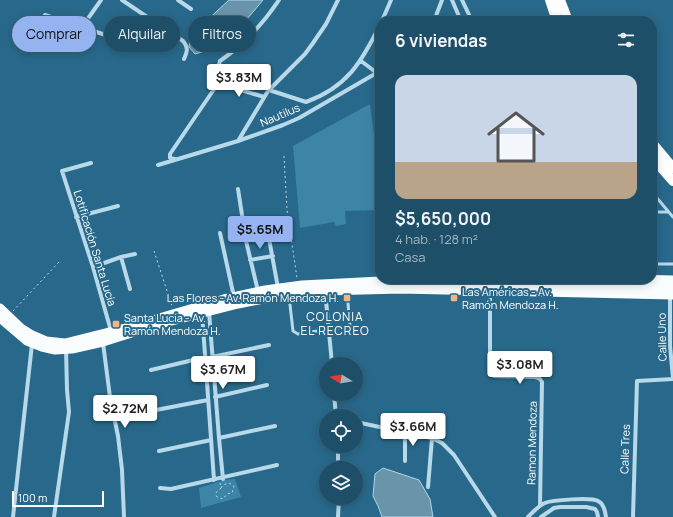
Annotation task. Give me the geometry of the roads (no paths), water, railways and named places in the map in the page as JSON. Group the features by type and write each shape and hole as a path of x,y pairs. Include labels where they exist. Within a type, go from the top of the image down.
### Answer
{"highway":[{"path":"550,0 556,16"},
{"path":"560,0 566,16"},
{"path":"657,149 673,168"},
{"path":"657,163 673,181"}],"main road":[{"path":"657,280 673,280"},
{"path":"0,308 4,317 19,335 32,344 48,349 66,349 103,342 160,324 234,296 298,286 324,287 378,284"},
{"path":"4,317 32,336 50,342 65,343 111,332 174,313 238,304 324,287 346,290 389,284"},
{"path":"414,284 487,288 672,293"},
{"path":"487,288 504,284"},
{"path":"543,284 672,293"}],"street":[{"path":"90,16 101,0"},
{"path":"122,0 183,41 186,44 188,51 184,59"},
{"path":"178,0 191,9"},
{"path":"279,0 255,30 235,50 220,61 218,68 223,76 270,90 289,98 306,102 337,86 353,72 361,62 375,35"},
{"path":"238,141 264,97 309,49 326,24 338,0"},
{"path":"384,16 391,0"},
{"path":"436,16 442,0"},
{"path":"452,0 459,16"},
{"path":"462,0 470,16"},
{"path":"361,62 375,70"},
{"name":"Nautilus","path":"158,165 238,141 299,118 375,74"},
{"path":"179,159 171,158 170,154 223,76"},
{"path":"218,83 264,97"},
{"name":"Lotificación Santa Lucía","path":"91,163 62,171 93,267 111,332"},
{"path":"238,189 250,260 258,292"},
{"path":"76,217 118,206"},
{"path":"220,233 234,296"},
{"path":"268,233 278,288"},
{"path":"93,267 121,257 135,254"},
{"path":"250,260 273,256"},
{"path":"121,257 130,289"},
{"path":"324,287 331,357"},
{"name":"Ramon Mendoza","path":"487,288 490,373 494,376 535,377 540,379 542,382 540,505"},
{"name":"Calle Uno","path":"672,293 670,346 673,378"},
{"path":"205,308 206,369 211,440 219,479"},
{"path":"205,308 212,358 219,438 219,479"},
{"path":"103,342 110,397 118,436 122,470 124,517"},
{"path":"13,517 32,344"},
{"path":"212,358 269,345"},
{"path":"54,517 63,445 69,412 66,349"},
{"path":"151,370 206,358"},
{"path":"206,369 210,372 213,368"},
{"path":"207,379 210,375 214,378"},
{"name":"Calle Tres","path":"633,517 636,382 638,380 673,378"},
{"path":"215,397 267,385"},
{"path":"209,402 213,407 216,404"},
{"path":"156,410 209,402"},
{"path":"210,416 213,413 217,415"},
{"path":"363,424 432,438 442,443 450,450 495,517"},
{"path":"219,438 275,426"},
{"path":"405,461 406,433"},
{"path":"428,487 432,438"},
{"path":"159,451 211,440"},
{"path":"160,488 171,489 277,465"},
{"path":"528,517 540,505 554,501 595,500 600,502 604,507 606,517"},
{"path":"338,517 339,505"},
{"path":"541,517 554,508 586,507 595,509 598,517"}],"lane":[{"path":"657,198 673,217"},
{"path":"657,212 669,212"},
{"path":"657,264 673,264"},
{"path":"289,295 294,332 298,334 350,326 346,290"}],"place":[{"name":"Las Flores - Av. Ramón Mendoza H.","path":"347,298"},
{"name":"Las Américas - Av. Ramón Mendoza H.","path":"454,298"},
{"name":"Santa Lucía - Av. Ramón Mendoza H.","path":"116,324"}],"district":[{"name":"COLONIA EL RECREO","path":"335,324"}]}
